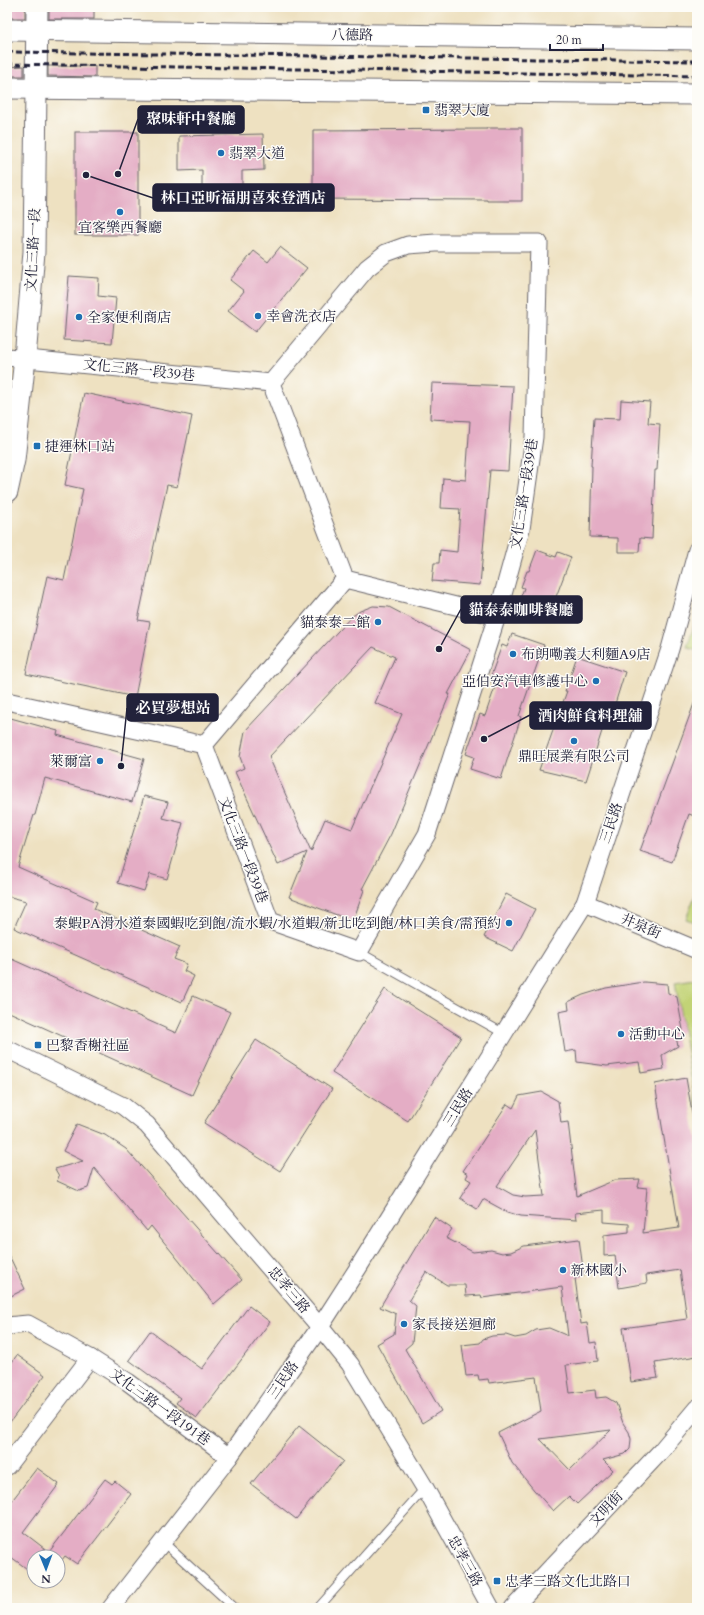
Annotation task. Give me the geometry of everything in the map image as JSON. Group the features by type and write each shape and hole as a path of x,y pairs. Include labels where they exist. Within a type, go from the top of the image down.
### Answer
{"street":[{"name":"文化三路一段","path":"7,492 14,460 16,358 34,252 37,7"},
{"name":"八德路","path":"7,30 697,39"},
{"path":"7,88 697,94"},
{"name":"文化三路一段39巷","path":"16,358 271,383 368,268 386,253 408,245 436,243 539,243 534,437 521,529 497,616 427,834 358,952 270,921 204,745"},
{"path":"271,383 345,579"},
{"name":"三民路","path":"111,1608 229,1457 320,1327 585,903 670,650 697,550"},
{"path":"345,579 497,616"},
{"path":"7,701 204,745 345,579"},
{"name":"井泉街","path":"585,903 697,950"},
{"name":"忠孝三路","path":"7,1049 123,1106 148,1124 350,1364 425,1488 491,1608"},
{"name":"文化三路一段191巷","path":"7,1326 28,1324 90,1358 128,1382 229,1457"},
{"path":"7,1466 90,1358"},
{"name":"文明街","path":"513,1608 660,1451 697,1408"}],"lane":[{"path":"358,952 503,1033"},
{"path":"318,1608 425,1488"},
{"path":"163,1542 236,1608"}],"green space":[{"path":"697,617 697,651 687,647"},
{"path":"697,890 697,923 686,919"},
{"path":"695,979 697,991 697,1111 675,982"}],"building":[{"path":"7,7 25,7 25,18 7,18"},
{"path":"49,7 94,7 94,19 49,19"},
{"path":"24,66 24,76 7,76 7,67"},
{"path":"48,66 95,66 95,77 48,76"},
{"path":"522,128 522,201 313,199 313,130"},
{"path":"75,132 138,132 138,235 75,235"},
{"name":"翡翠大道","path":"263,134 264,170 242,171 242,190 202,190 202,170 179,171 179,136"},
{"path":"280,247 307,268 255,332 228,311 244,291 230,280 254,251 268,262"},
{"path":"69,276 99,278 98,296 116,298 112,343 64,340"},
{"path":"432,383 513,386 508,471 490,470 480,585 432,581 434,563 439,563 440,550 457,552 460,509 441,508 443,478 466,480 470,421 430,419"},
{"path":"84,393 192,416 177,487 167,485 138,620 150,622 135,697 26,674 47,576 64,580 83,489 65,485"},
{"path":"621,400 650,402 648,423 660,424 657,470 655,470 652,539 640,538 639,552 618,552 618,538 590,537 591,466 594,418 620,419"},
{"path":"537,550 556,557 558,552 571,557 548,618 517,607 524,588 521,587"},
{"path":"373,606 389,607 471,650 448,694 450,694 391,834 362,889 364,890 353,921 289,897 307,852 278,865 235,772 244,768 240,757 245,731 351,617 360,611","holes":["373,647 395,657 375,703 402,714 352,829 325,819 311,852 269,757"]},
{"path":"512,634 544,645 519,716 521,717 501,779 470,769 474,757 466,754 480,714 485,716 496,684 489,681 502,645 507,647"},
{"path":"577,656 625,672 614,707 610,706 586,781 539,770 567,691 565,691"},
{"path":"695,701 697,701 697,817 689,814 672,862 640,851"},
{"path":"7,717 58,731 57,735 144,759 132,802 45,778 18,867 97,902 94,909 180,947 174,959 187,964 184,971 194,976 182,1002 14,928 26,901 7,896"},
{"path":"144,796 168,802 163,818 183,823 167,879 150,874 144,891 118,883"},
{"name":"泰蝦PA滑水道泰國蝦吃到飽/流水蝦/水道蝦/新北吃到飽/林口美食/需預約","path":"506,894 535,909 513,951 484,937"},
{"path":"7,957 176,1033 193,996 230,1012 192,1095 7,1011"},
{"name":"活動中心","path":"644,982 667,984 668,993 677,997 683,1030 676,1037 678,1046 662,1055 664,1069 641,1073 639,1062 607,1066 577,1062 576,1050 565,1052 559,1012 569,1010 568,1002 583,995 606,988"},
{"path":"385,989 461,1037 408,1121 332,1073"},
{"path":"256,1040 332,1089 280,1171 204,1123"},
{"path":"686,1078 697,1141 697,1356 655,1363 658,1378 631,1382 623,1328 687,1319 680,1270 646,1275 647,1283 619,1288 615,1255 604,1256 604,1235 629,1232 629,1224 604,1222 604,1210 575,1213 576,1220 521,1216 507,1212 483,1199 477,1209 460,1198 471,1181 466,1178 468,1174 463,1171 507,1104 513,1108 519,1096 542,1092 558,1101 561,1123 568,1122 577,1196 615,1180 640,1179 638,1187 647,1188 643,1233 679,1228 655,1084","holes":["535,1130 544,1196 525,1197 513,1195 497,1186"]},
{"path":"77,1124 105,1135 126,1149 242,1280 214,1304 151,1226 147,1231 94,1168 88,1188 79,1191 57,1181 59,1176 55,1169 83,1161 63,1151"},
{"path":"434,1217 452,1229 446,1238 473,1252 491,1250 502,1253 511,1252 524,1246 579,1239 584,1276 575,1278 581,1324 587,1323 590,1343 596,1342 598,1361 566,1365 570,1393 595,1390 596,1398 606,1397 616,1403 623,1423 629,1432 631,1439 630,1449 625,1454 603,1460 613,1470 577,1504 569,1496 553,1511 512,1463 498,1433 541,1411 536,1377 489,1383 488,1379 479,1380 478,1375 466,1376 462,1345 480,1343 483,1339 492,1336 506,1335 515,1338 526,1336 536,1330 549,1328 568,1336 562,1287 482,1298 481,1295 466,1296 465,1285 447,1285 426,1272 409,1300 416,1306 412,1343 405,1349 441,1411 422,1423 377,1344 394,1334 396,1314 380,1307","holes":["611,1430 570,1470 540,1439"]},
{"path":"7,1251 25,1289 7,1298"},
{"path":"249,1306 270,1322 197,1418 176,1403 180,1398 129,1360 150,1331 202,1369"},
{"path":"17,1355 45,1375 7,1426 7,1369"},
{"path":"299,1426 343,1461 296,1519 251,1484"},
{"path":"37,1468 59,1484 23,1532 45,1549 26,1549 26,1568 7,1554 7,1507"},
{"path":"105,1479 112,1484 115,1481 131,1494 77,1564 66,1557 66,1549 51,1549"}],"railway":[{"path":"7,52 697,61"},
{"path":"7,64 697,76"}],"place":[{"name":"翡翠大廈","path":"426,110"},
{"name":"翡翠大道","path":"221,153"},
{"name":"聚味軒中餐廳","path":"118,174"},
{"name":"林口亞昕福朋喜來登酒店","path":"86,175"},
{"name":"宜客樂西餐廳","path":"120,212"},
{"name":"幸會洗衣店","path":"258,316"},
{"name":"全家便利商店","path":"79,317"},
{"name":"捷運林口站","path":"37,446"},
{"name":"貓泰泰二館","path":"378,622"},
{"name":"貓泰泰咖啡餐廳","path":"439,649"},
{"name":"布朗嘞義大利麵A9店","path":"513,654"},
{"name":"亞伯安汽車修護中心","path":"596,681"},
{"name":"酒肉鮮食料理舖","path":"484,739"},
{"name":"鼎旺展業有限公司","path":"574,741"},
{"name":"萊爾富","path":"100,761"},
{"name":"必買夢想站","path":"121,766"},
{"name":"泰蝦PA滑水道泰國蝦吃到飽/流水蝦/水道蝦/新北吃到飽/林口美食/需預約","path":"509,923"},
{"name":"活動中心","path":"621,1034"},
{"name":"巴黎香榭社區","path":"38,1045"},
{"name":"新林國小","path":"563,1270"},
{"name":"家長接送迴廊","path":"404,1324"},
{"name":"忠孝三路文化北路口","path":"497,1581"}]}
